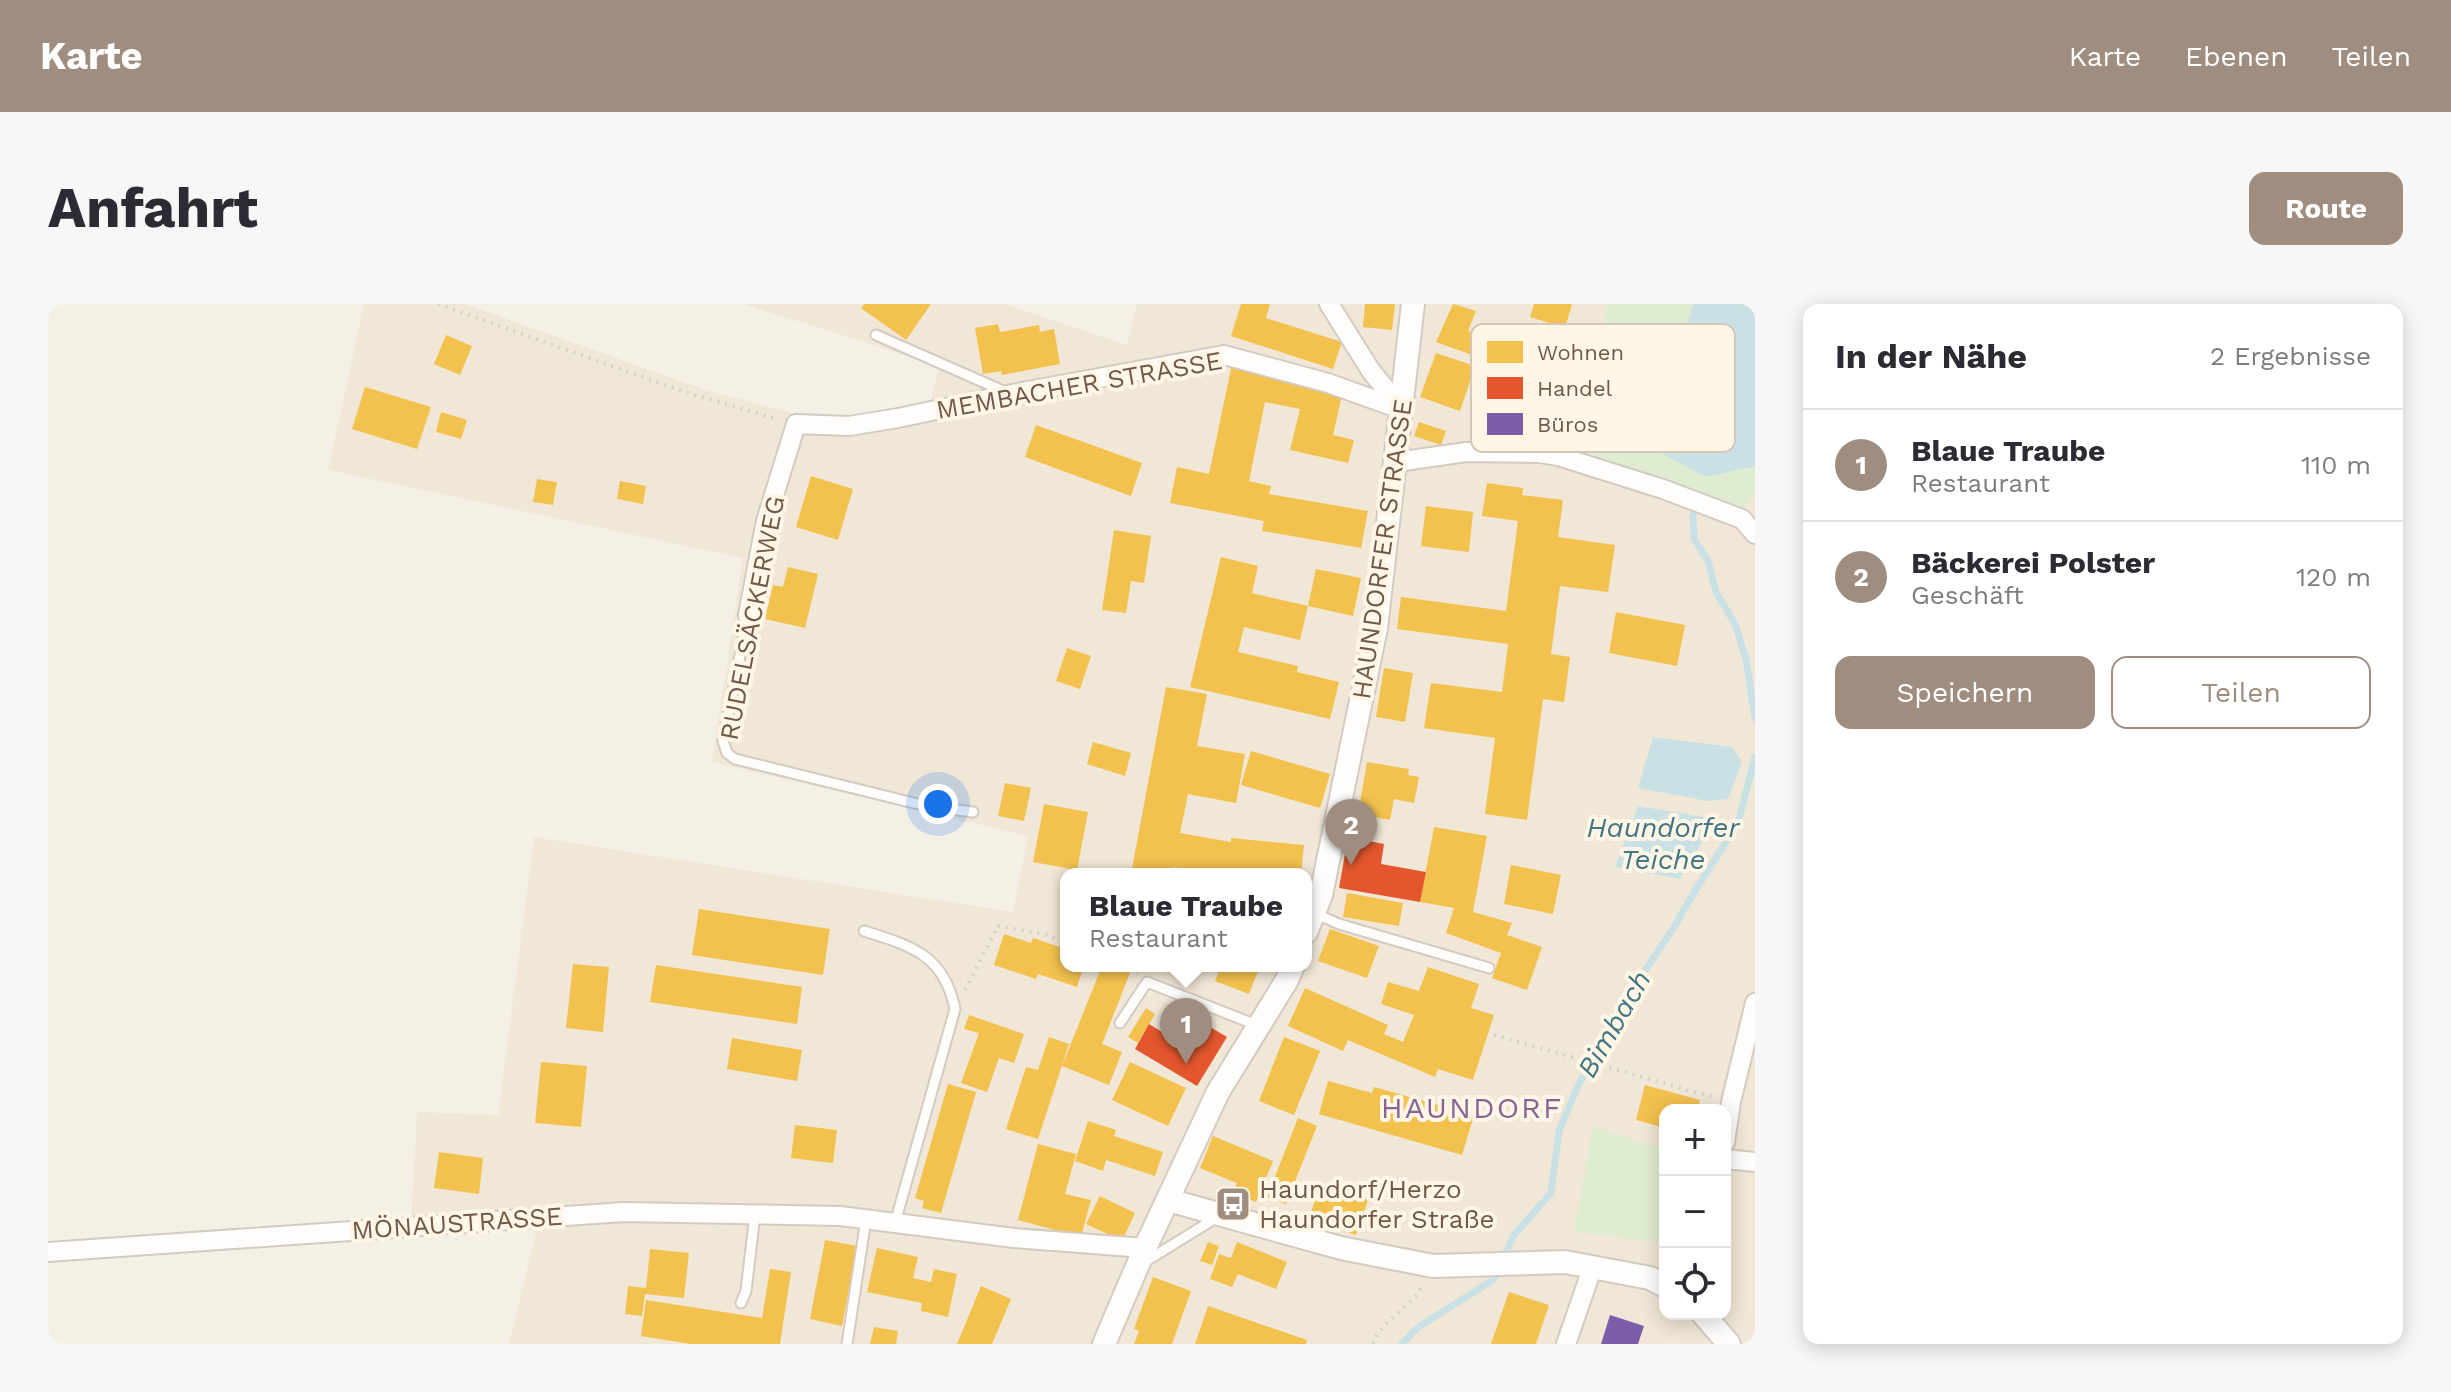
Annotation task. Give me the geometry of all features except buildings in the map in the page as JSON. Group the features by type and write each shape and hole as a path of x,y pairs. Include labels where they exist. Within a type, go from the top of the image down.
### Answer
{"street":[{"path":"1329,304 1371,371 1403,410"},
{"name":"HAUNDORFER STRASSE","path":"1312,917 1321,895 1376,628 1413,304"},
{"name":"MEMBACHER STRASSE","path":"796,424 849,426 1224,355 1328,383 1403,410"},
{"name":"RUDELSÄCKERWEG","path":"748,615 766,521 796,424"},
{"path":"1397,462 1466,452 1558,456 1663,489 1742,519 1755,534"},
{"path":"1104,1344 1218,1092 1290,972"},
{"path":"1731,1102 1755,1003"},
{"path":"1731,1160 1755,1162"},
{"path":"1168,1200 1341,1248 1433,1266 1565,1262 1650,1278 1659,1283"},
{"name":"MÖNAUSTRASSE","path":"48,1252 624,1212 840,1216 1141,1258"},
{"path":"1566,1344 1593,1266"},
{"path":"1708,1320 1729,1344"}],"lane":[{"path":"876,335 1012,394"},
{"name":"RUDELSÄCKERWEG","path":"748,615 723,741 727,753 735,759 926,806 973,812"},
{"path":"1312,922 1339,924 1489,968"},
{"path":"864,931 912,946 936,964 952,992 955,1009 895,1223"},
{"path":"1120,1023 1147,982 1259,1026"},
{"path":"741,1303 746,1291 755,1214"},
{"path":"1141,1258 1220,1215"},
{"path":"847,1344 866,1219"}],"path":[{"path":"438,304 688,393 796,424"},
{"path":"955,1009 998,926 1060,940"},
{"path":"1494,1035 1731,1102"},
{"path":"1373,1344 1385,1322 1414,1301 1433,1266"}],"shaded area":[{"path":"364,304 465,304 706,390 796,414 868,416 930,403 939,366 744,304 1005,304 1127,345 1137,304 1608,304 1602,324 1471,324 1471,452 1575,452 1742,511 1755,493 1755,1344 509,1344 538,1224 411,1221 417,1112 498,1115 534,837 1013,912 1028,836 712,762 743,558 328,470"}],"green space":[{"path":"1608,304 1755,304 1755,493 1743,511 1571,452 1735,452 1735,324 1602,324"},
{"path":"1593,1126 1659,1148 1659,1242 1574,1232"}],"water":[{"path":"1693,304 1755,304 1755,466 1706,477 1659,452 1735,452 1735,324 1687,324"},
{"name":"Haundorfer Teiche","path":"1653,737 1732,747 1742,762 1728,799 1707,801 1638,788"},
{"name":"Haundorfer Teiche","path":"1638,806 1716,819 1680,879 1615,867"}],"waterway":[{"name":"Bimbach","path":"1693,515 1694,539 1708,561 1716,592 1735,624 1746,659 1755,718"},
{"name":"Bimbach","path":"1402,1344 1417,1328 1493,1280 1514,1235 1551,1193 1559,1131 1577,1088 1609,1024 1673,929 1738,823 1755,757"}],"place":[{"name":"Bäckerei Polster","path":"1351,865"},
{"name":"Blaue Traube","path":"1186,1064"},
{"name":"Haundorf/Herzo Haundorfer Straße","path":"1233,1204"}],"district":[{"name":"HAUNDORF","path":"1472,1107"}]}
